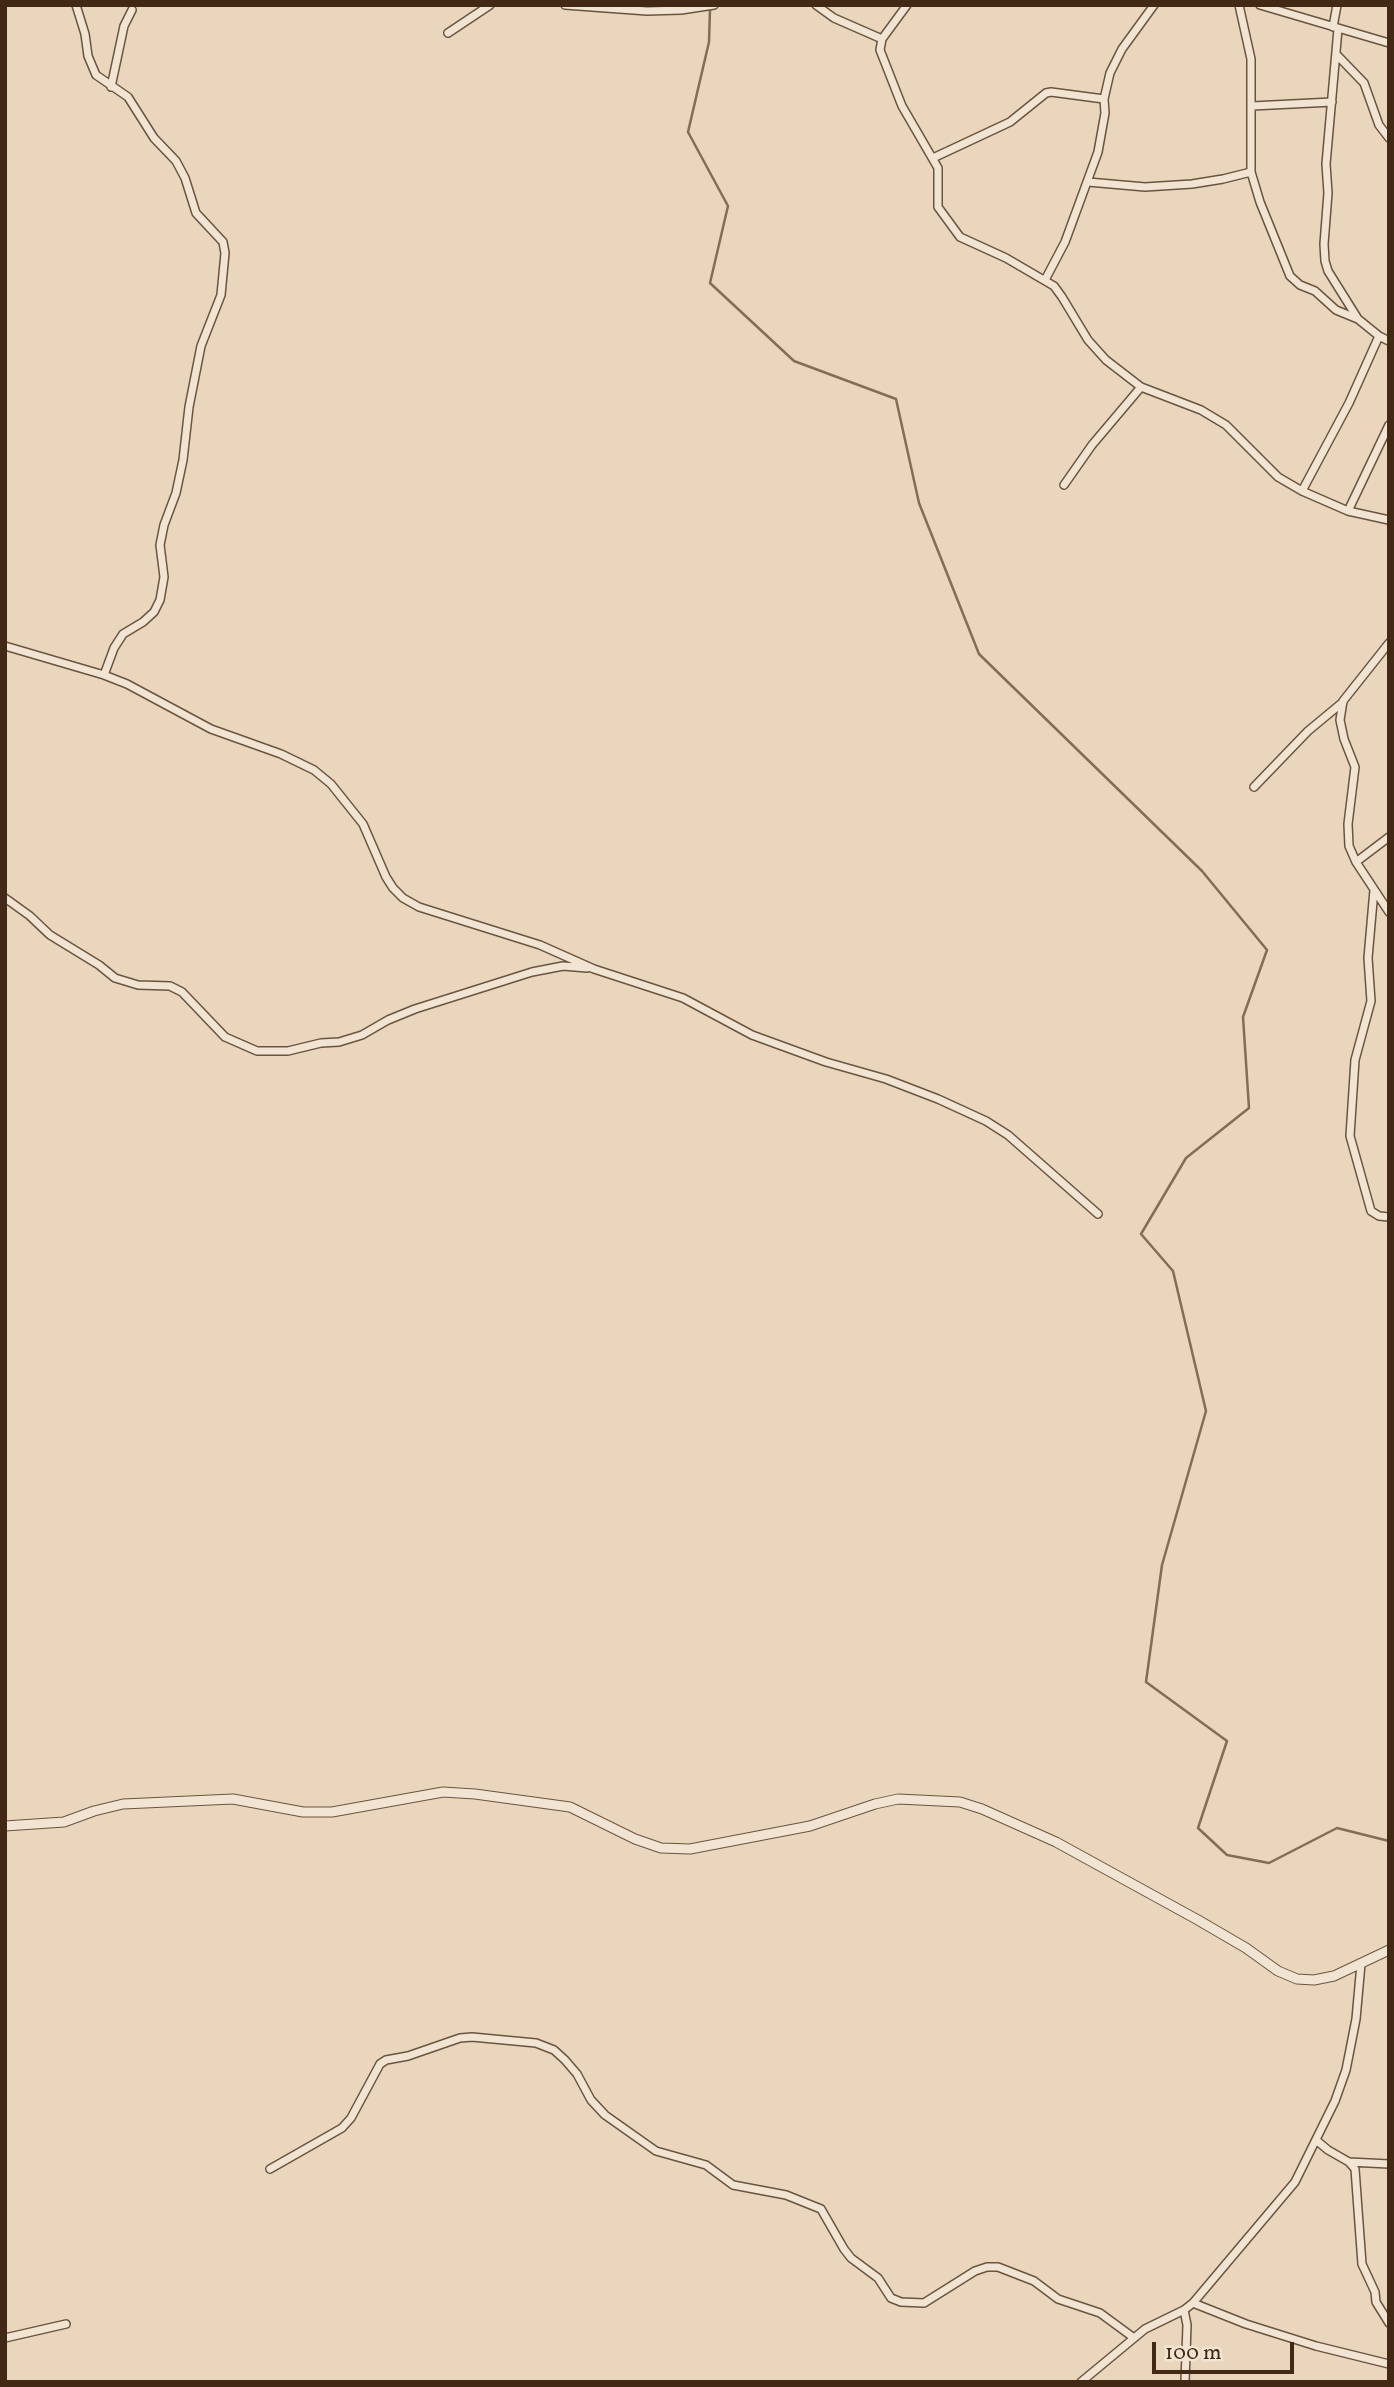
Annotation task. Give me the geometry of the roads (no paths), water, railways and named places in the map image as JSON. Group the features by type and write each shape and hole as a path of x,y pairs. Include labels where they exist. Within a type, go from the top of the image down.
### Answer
{"street":[{"path":"76,5 96,75 128,97 154,138 179,166 196,213 223,243 225,253 221,295 201,346 176,494 164,525 160,545 164,577 160,600 154,612 144,622 123,634 114,648 104,675"},
{"path":"448,33 490,5"},
{"path":"565,5 620,6 647,11 714,5"},
{"path":"816,5 834,18 882,39"},
{"path":"907,5 882,39 880,50 894,90 933,158 938,173 938,207 960,237 1045,279 1059,291 1088,340 1106,360 1141,387 1192,406 1226,425 1278,477 1303,491 1348,511 1389,520"},
{"path":"1045,279 1065,242 1088,182 1101,137 1104,99 1110,73 1122,49 1154,5"},
{"path":"1239,5 1251,59 1251,172 1260,202 1290,276 1300,285 1315,291 1336,310 1358,319 1389,341"},
{"path":"1260,5 1389,43"},
{"path":"1338,5 1326,164 1328,193 1324,255 1328,271 1358,319"},
{"path":"111,87 124,26 132,10"},
{"path":"1336,54 1364,83 1379,125 1389,138"},
{"path":"933,158 1010,122 1046,93 1104,99"},
{"path":"1252,106 1332,103"},
{"path":"1088,182 1145,187 1192,184 1251,172"},
{"path":"1303,491 1349,403 1379,336"},
{"path":"1064,485 1092,445 1141,387"},
{"path":"1348,511 1389,425"},
{"path":"1254,787 1308,731 1343,701 1389,643"},
{"path":"5,646 127,684 211,729 314,769 331,784 363,824 386,877 403,898 419,907 540,945 594,969 683,998 752,1035 938,1099 986,1121 1008,1135 1098,1214"},
{"path":"1343,701 1340,712 1341,730 1355,767 1348,824 1349,846 1356,862 1389,912"},
{"path":"1356,862 1389,837"},
{"path":"1374,890 1368,958 1371,1001 1355,1060 1350,1136 1371,1211 1379,1216 1389,1217"},
{"path":"5,898 50,935 115,978 138,985 170,986 182,992 225,1038 257,1051 288,1051 362,1035 415,1009 540,970 563,966 594,969"},
{"path":"5,1826 64,1822 123,1804 233,1800 303,1812 332,1812 410,1797 454,1793 570,1807 635,1839 661,1848 690,1849 810,1826 898,1799 960,1802 1056,1842 1198,1920 1246,1948 1278,1971 1297,1979 1314,1980 1334,1976 1389,1950"},
{"path":"1081,2382 1145,2329 1193,2303 1295,2182 1335,2101 1346,2070 1356,2019 1361,1964"},
{"path":"270,2169 342,2128 351,2118 380,2064 386,2060 408,2056 460,2038 536,2043 554,2050 565,2060 577,2074 591,2100 605,2115 656,2151 706,2165 733,2185 786,2195 821,2210 851,2258 878,2278 891,2298 901,2302 924,2303 975,2271 998,2267 1034,2281 1058,2299 1100,2313 1134,2338"},
{"path":"1316,2140 1355,2169 1362,2264 1375,2292 1376,2302 1389,2323"},
{"path":"1349,2162 1389,2164"},
{"path":"1193,2303 1246,2324 1316,2346 1389,2364"},
{"path":"1184,2310 1187,2325 1185,2382"},
{"path":"5,2338 66,2324"}],"waterway":[{"path":"710,9 709,42 688,132 728,206 710,283 794,361 896,399 919,503 979,654 1202,871 1267,950 1243,1017 1249,1108 1186,1158 1141,1234 1173,1271 1206,1411 1162,1565 1146,1682 1227,1741 1198,1828 1227,1855 1269,1863 1337,1828 1389,1841"}]}
